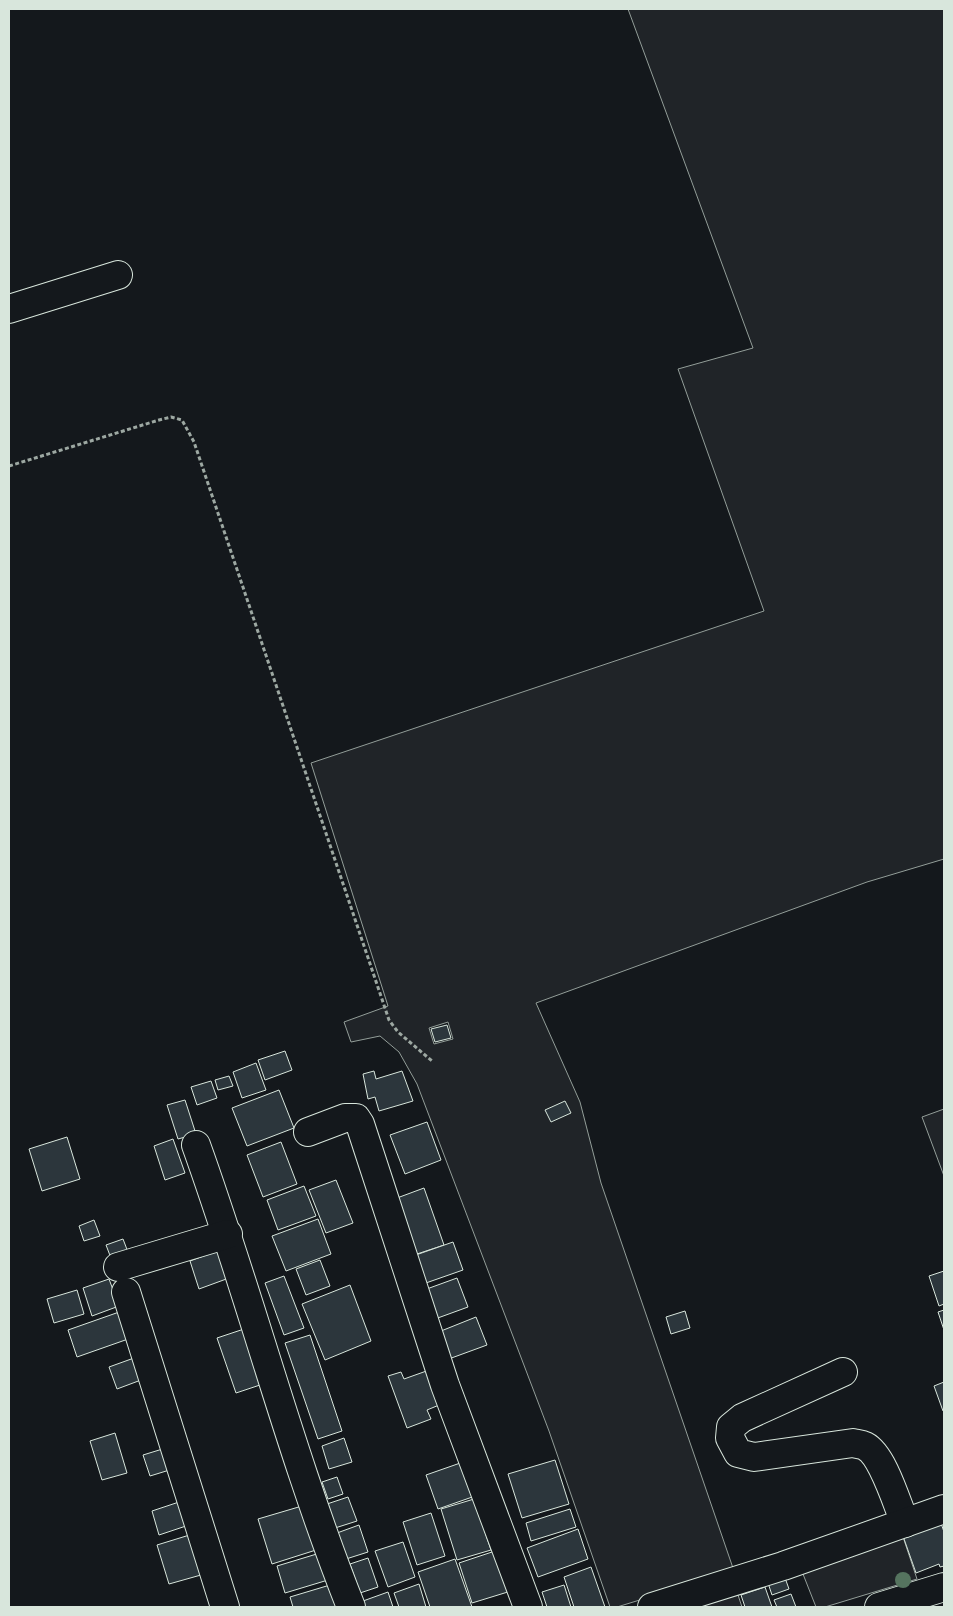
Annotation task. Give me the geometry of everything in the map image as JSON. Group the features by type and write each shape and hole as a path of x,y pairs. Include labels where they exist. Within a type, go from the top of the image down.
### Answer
{"street":[{"path":"9,308 118,275"},
{"path":"308,1132 345,1118 356,1118 360,1124 445,1385 528,1607"},
{"path":"196,1145 228,1234 303,1475 351,1607"},
{"path":"225,1607 122,1280 228,1234"},
{"path":"843,1372 742,1418 731,1427 730,1438 738,1453 754,1457 853,1443 864,1446 873,1452 881,1465 905,1523"},
{"path":"652,1607 783,1566 944,1509"},
{"path":"892,1605 944,1587"}],"path":[{"path":"9,466 159,420 171,417 182,420 194,442 388,1020 398,1032 432,1061"}],"shaded area":[{"path":"628,9 944,9 944,859 867,882 536,1003 580,1102 601,1183 734,1571 617,1607 610,1607 549,1431 417,1084 399,1052 380,1036 351,1042 344,1022 388,1006 311,763 764,611 678,369 753,348","holes":["448,1022 453,1039 434,1044 429,1028"]},
{"path":"944,1109 944,1176 922,1117"},
{"path":"902,1534 917,1579 825,1607 816,1607 801,1569"},
{"path":"736,1589 742,1607 686,1607"}],"building":[{"path":"447,1025 451,1038 435,1042 431,1029"},
{"path":"285,1051 292,1070 265,1080 258,1060"},
{"path":"256,1063 266,1090 242,1098 233,1072"},
{"path":"374,1071 376,1079 402,1071 413,1101 379,1111 375,1097 368,1099 363,1074"},
{"path":"229,1076 233,1086 218,1090 215,1080"},
{"path":"211,1081 217,1098 197,1105 191,1087"},
{"path":"279,1090 294,1128 247,1146 232,1108"},
{"path":"185,1100 196,1134 178,1139 167,1105"},
{"path":"565,1101 571,1113 551,1122 545,1110"},
{"path":"427,1122 441,1160 405,1174 390,1135"},
{"path":"67,1137 80,1179 42,1191 29,1149"},
{"path":"173,1139 185,1173 165,1180 154,1146"},
{"path":"281,1142 297,1184 263,1197 247,1155"},
{"path":"336,1180 353,1223 326,1233 309,1190"},
{"path":"304,1186 316,1216 278,1230 267,1200"},
{"path":"424,1188 444,1245 417,1254 397,1198"},
{"path":"318,1219 331,1254 286,1271 272,1236"},
{"path":"94,1220 100,1236 84,1241 79,1226"},
{"path":"123,1239 131,1260 114,1266 106,1245"},
{"path":"453,1242 463,1270 423,1284 413,1256"},
{"path":"220,1250 229,1278 199,1289 190,1261"},
{"path":"320,1260 330,1286 306,1295 296,1269"},
{"path":"944,1271 944,1304 939,1306 929,1276"},
{"path":"284,1276 304,1328 284,1335 265,1283"},
{"path":"457,1278 468,1307 435,1319 424,1290"},
{"path":"109,1279 119,1306 92,1316 83,1288"},
{"path":"350,1285 371,1341 325,1360 302,1304"},
{"path":"77,1290 84,1314 54,1323 47,1299"},
{"path":"944,1310 944,1330 938,1312"},
{"path":"122,1311 131,1338 77,1357 68,1330"},
{"path":"685,1311 690,1328 671,1334 666,1317"},
{"path":"476,1317 487,1345 446,1360 436,1333"},
{"path":"250,1327 269,1382 236,1393 217,1338"},
{"path":"310,1335 342,1431 318,1439 285,1343"},
{"path":"134,1358 141,1380 117,1389 109,1367"},
{"path":"432,1369 444,1403 427,1410 431,1419 407,1428 388,1376 401,1372 404,1379"},
{"path":"944,1382 944,1410 943,1411 934,1386"},
{"path":"115,1433 127,1473 102,1480 90,1441"},
{"path":"344,1438 352,1462 329,1469 322,1446"},
{"path":"169,1447 176,1468 150,1476 143,1455"},
{"path":"555,1460 569,1504 522,1518 508,1474"},
{"path":"466,1461 478,1495 438,1509 426,1475"},
{"path":"337,1477 343,1494 328,1499 322,1482"},
{"path":"348,1497 357,1521 335,1528 327,1504"},
{"path":"474,1499 491,1550 457,1560 441,1509"},
{"path":"182,1501 189,1525 159,1535 152,1511"},
{"path":"302,1506 316,1550 272,1564 258,1519"},
{"path":"570,1509 576,1527 531,1541 526,1523"},
{"path":"431,1513 445,1556 417,1565 403,1522"},
{"path":"941,1523 944,1532 944,1566 940,1567 939,1564 916,1573 903,1536"},
{"path":"359,1525 368,1552 346,1559 337,1533"},
{"path":"578,1529 588,1559 538,1577 527,1548"},
{"path":"196,1533 208,1573 169,1584 157,1545"},
{"path":"403,1542 415,1577 388,1587 375,1551"},
{"path":"498,1550 511,1591 472,1603 459,1563"},
{"path":"320,1553 328,1580 285,1593 277,1566"},
{"path":"368,1558 378,1587 360,1593 350,1564"},
{"path":"455,1559 472,1607 430,1607 418,1572"},
{"path":"591,1567 605,1607 574,1607 564,1577"},
{"path":"784,1575 789,1589 772,1595 767,1580"},
{"path":"419,1584 426,1607 399,1607 394,1593"},
{"path":"330,1585 337,1607 293,1607 290,1597"},
{"path":"564,1585 571,1607 547,1607 542,1592"},
{"path":"765,1587 772,1607 745,1607 741,1595"},
{"path":"388,1592 393,1607 365,1607 363,1601"},
{"path":"791,1594 796,1607 777,1607 774,1600"}]}
